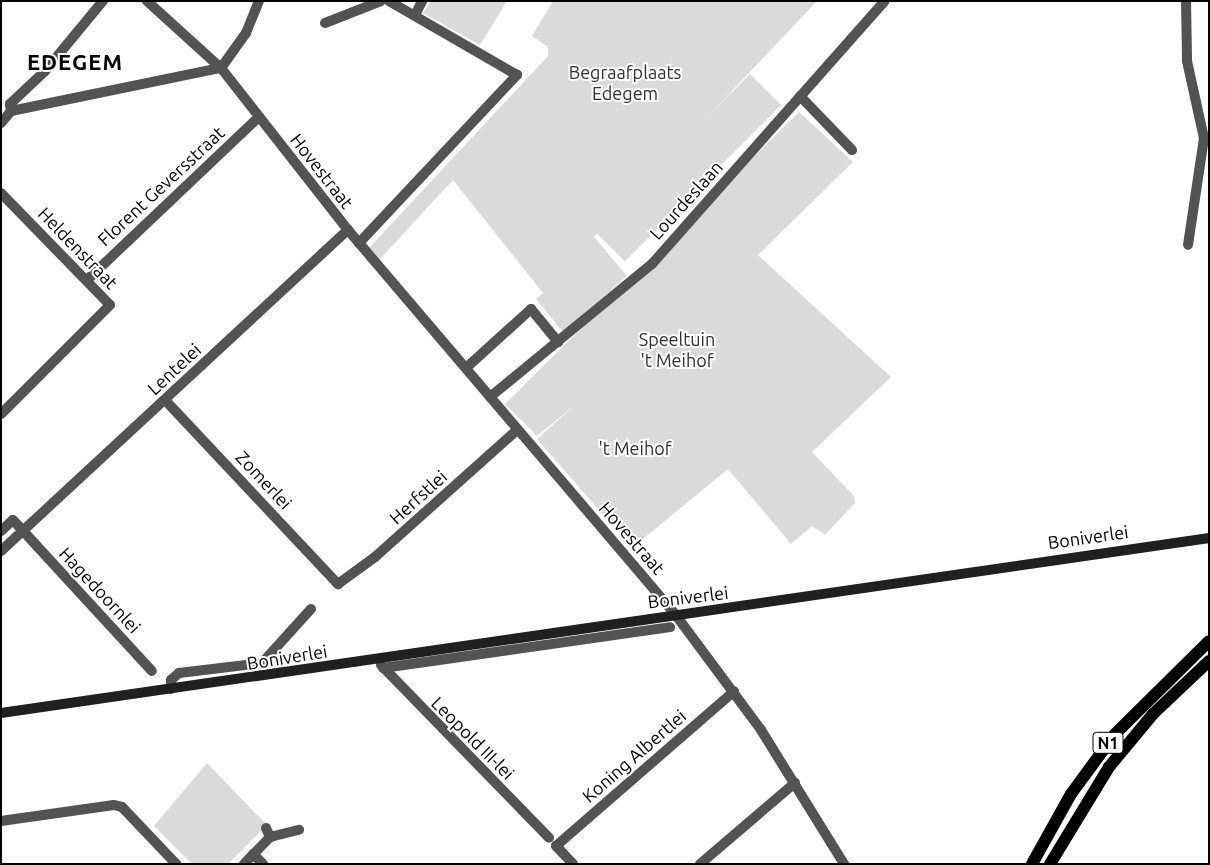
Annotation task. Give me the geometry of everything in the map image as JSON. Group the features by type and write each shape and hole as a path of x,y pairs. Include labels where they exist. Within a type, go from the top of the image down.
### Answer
{"main road":[{"name":"Boniverlei","path":"1,713 171,689 380,664 675,614 1209,538"},
{"name":"N1","path":"1032,864 1071,794 1115,734 1209,641"},
{"name":"N1","path":"1050,864 1109,767 1153,714 1209,661"}],"street":[{"path":"11,112 10,104 45,71 103,1"},
{"name":"Hovestraat","path":"147,1 221,68 348,230 675,614 734,692 795,783 844,864"},
{"path":"1,123 11,112 221,68 246,32 259,1"},
{"path":"325,23 381,1"},
{"path":"360,243 517,75 389,1"},
{"path":"415,15 422,1"},
{"name":"Lourdeslaan","path":"490,397 652,264 885,1"},
{"path":"1186,1 1187,61 1204,138 1188,245"},
{"path":"800,96 852,150"},
{"name":"Florent Geversstraat","path":"87,280 259,117"},
{"name":"Heldenstraat","path":"1,193 110,305 1,414"},
{"name":"Lentelei","path":"1,551 348,230"},
{"path":"466,368 531,309 558,342"},
{"name":"Zomerlei","path":"165,400 338,584"},
{"name":"Herfstlei","path":"338,584 375,557 517,430"},
{"path":"1,531 13,520 23,530"},
{"name":"Hagedoornlei","path":"23,530 152,672"},
{"path":"268,677 262,663 312,609"},
{"name":"Boniverlei","path":"380,664 670,627"},
{"name":"Boniverlei","path":"171,689 171,680 179,673 262,663"},
{"name":"Leopold III-lei","path":"380,664 573,864"},
{"name":"Koning Albertlei","path":"553,842 734,692"},
{"path":"700,864 795,783"},
{"path":"1,820 114,805 122,807 176,864"},
{"path":"244,864 254,854 268,833 299,830"},
{"path":"254,854 263,864"}],"green space":[{"path":"431,1 507,1 480,45 423,13"},
{"name":"Begraafplaats Edegem","path":"553,1 817,1 594,237 627,276 563,332 536,299 543,293 453,180 380,259 369,248 548,56 548,47 532,36"},
{"path":"750,74 781,105 625,261 594,230"},
{"path":"799,112 853,162 758,255 891,377 812,452 854,496 855,503 825,535 812,526 791,544 728,469 632,548 537,439 575,405 537,436 505,404"},
{"path":"207,763 267,825 228,864 192,864 154,826"}],"district":[{"name":"EDEGEM","path":"75,62"}],"park label":[{"name":"Speeltuin 't Meihof","path":"677,350"},
{"name":"'t Meihof","path":"635,448"}]}
